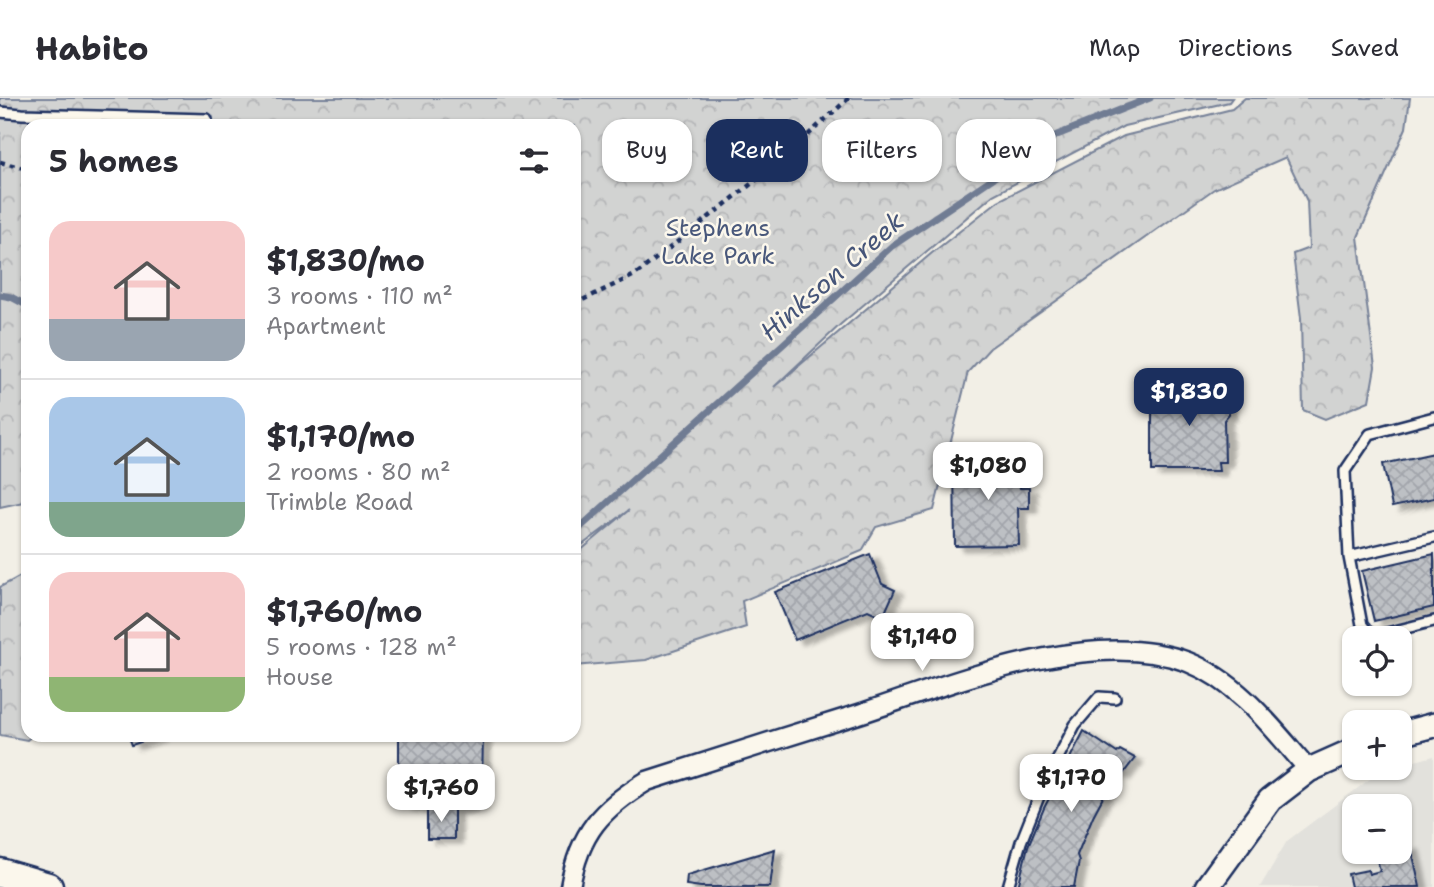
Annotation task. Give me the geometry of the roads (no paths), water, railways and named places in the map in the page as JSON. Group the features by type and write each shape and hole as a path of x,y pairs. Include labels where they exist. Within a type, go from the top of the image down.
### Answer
{"main road":[{"path":"0,873 36,886"}],"street":[{"path":"570,887 573,868 594,822 619,798 647,781 944,686 1032,661 1072,653 1124,649 1160,653 1219,677 1251,704 1309,770"},
{"path":"1412,731 1434,725"},
{"path":"1214,882 1270,800 1309,770 1342,755"}],"lane":[{"path":"0,112 207,119"},
{"path":"1434,418 1370,434 1345,471 1349,557 1362,625 1375,636 1434,621"},
{"path":"1349,557 1434,537"},
{"path":"1008,887 1021,842 1042,789 1075,725 1100,697 1115,698"}],"waterway":[{"name":"Hinkson Creek","path":"581,527 892,246 1057,135 1150,98"},
{"name":"Hinkson Creek","path":"0,295 21,302"}],"park label":[{"name":"Stephens Lake Park","path":"718,242"}]}
